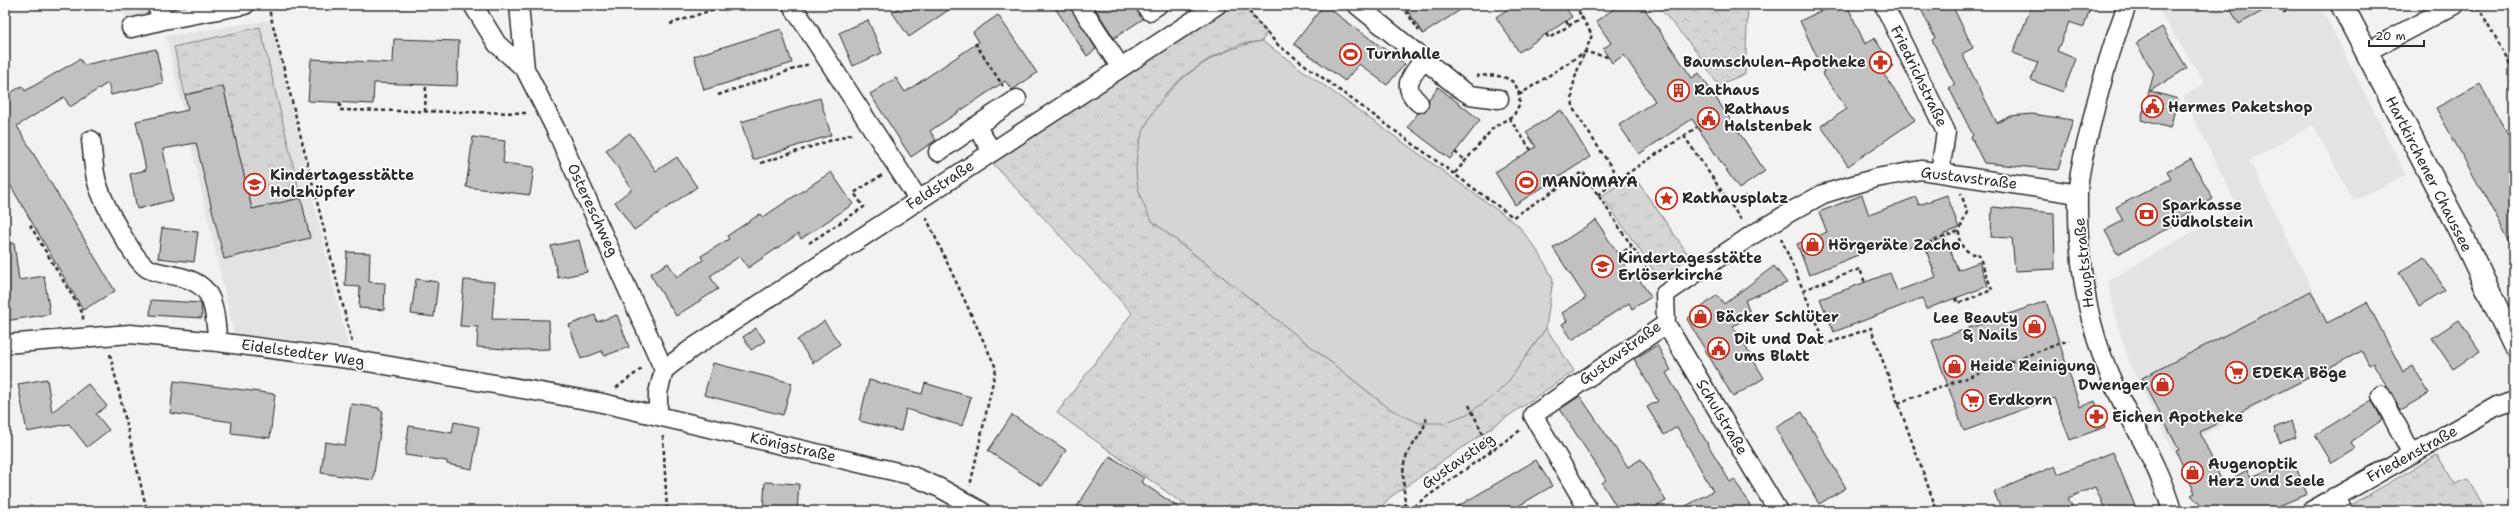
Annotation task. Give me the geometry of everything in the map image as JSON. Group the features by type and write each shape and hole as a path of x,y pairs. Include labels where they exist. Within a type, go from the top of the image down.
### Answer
{"main road":[{"name":"Hartkirchener Chaussee","path":"2342,5 2461,233 2514,345"}],"street":[{"path":"131,28 160,12 245,5"},
{"path":"473,5 498,44 525,69"},
{"name":"Ostereschweg","path":"519,5 525,69 548,113 662,363"},
{"path":"792,5 918,199"},
{"path":"1080,5 1120,68"},
{"path":"1145,5 1149,11 1158,5"},
{"name":"Feldstraße","path":"662,363 691,349 918,199 1217,5"},
{"path":"1357,5 1424,60 1470,95 1499,100"},
{"name":"Hauptstraße","path":"2127,5 2101,79 2084,153 2078,194 2081,252 2092,325 2114,385 2151,456 2172,511"},
{"path":"2366,52 2454,5"},
{"name":"Friedrichstraße","path":"1886,6 1946,132 1948,173"},
{"path":"1419,103 1412,97 1409,84 1411,76 1424,60"},
{"path":"938,152 1016,101"},
{"path":"976,126 992,151"},
{"path":"91,140 96,182 107,206 133,253 140,262 149,269 192,279 204,288 212,298 218,342"},
{"name":"Gustavstraße","path":"1533,415 1666,324 1665,294 1773,221 1823,194 1876,178 1921,170 2078,194"},
{"name":"Schulstraße","path":"1666,324 1778,511"},
{"name":"Eidelstedter Weg","path":"5,344 106,334 130,334 218,342 356,360 598,402"},
{"path":"658,415 658,393 662,363"},
{"path":"2381,394 2412,454"},
{"name":"Friedenstraße","path":"2311,511 2339,504 2412,454 2501,404 2514,400"},
{"name":"Königstraße","path":"598,402 910,475 974,506"},
{"path":"1533,415 1589,511"}],"path":[{"path":"268,5 356,360"},
{"path":"670,24 727,5"},
{"path":"1246,5 1252,16 1279,46 1455,173 1513,217 1582,172 1655,281"},
{"path":"1402,5 1424,38"},
{"path":"1575,5 1592,35 1572,87 1572,101 1574,110 1619,179"},
{"path":"2286,5 2284,12 2296,5"},
{"path":"2478,6 2514,72"},
{"path":"1546,34 1549,38 1583,17"},
{"path":"1566,21 1569,26"},
{"path":"975,43 1016,101"},
{"path":"1519,95 1585,52 1608,57"},
{"path":"718,95 826,58"},
{"path":"1455,173 1494,127 1509,118 1517,110 1520,102 1516,85 1505,76 1469,76"},
{"path":"425,112 426,85"},
{"path":"340,103 340,110 548,113"},
{"path":"1509,118 1531,150"},
{"path":"1598,195 1619,179 1698,127"},
{"path":"761,163 872,128"},
{"path":"1684,136 1746,227"},
{"path":"1455,152 1466,161"},
{"path":"809,243 864,207 854,193 896,165"},
{"path":"1948,173 1967,212 1959,232 1959,239 1963,249 1972,254 1978,253 1992,290 1958,303 1956,298"},
{"path":"1553,181 1558,188"},
{"path":"1732,205 1748,194"},
{"path":"918,199 996,368 974,506"},
{"path":"1773,221 1826,344 1871,328 1937,511"},
{"path":"30,225 83,314 85,336"},
{"path":"1928,242 1959,232"},
{"path":"1618,255 1632,246"},
{"path":"1803,290 1860,269 1865,283"},
{"path":"106,334 147,511"},
{"path":"1898,403 2069,340"},
{"path":"598,402 662,363"},
{"path":"1469,405 1491,451"},
{"path":"658,415 663,432 666,511"},
{"name":"Gustavstieg","path":"1387,511 1395,507 1405,508 1414,506 1530,423 1533,415"},
{"path":"1405,508 1404,463 1409,449 1425,428 1427,416"}],"shaded area":[{"path":"119,5 232,5 130,25"},
{"path":"2156,5 2320,5 2406,175 2353,201 2313,125 2249,161 2265,191 2345,360 2173,451 2131,367 2117,323 2108,281 2237,206 2183,96 2205,84"},
{"name":"Kindertagesstätte Holzhüpfer","path":"271,20 348,347 234,333 166,36"}],"green space":[{"path":"1223,5 1244,5 1267,33 1262,41 1241,44 1212,57 1184,76 1166,93 1152,115 1139,142 1152,221 1390,409 1527,355 1546,328 1574,371 1389,498 1378,511 1193,511 1057,413 1132,313 986,156"},
{"path":"1657,5 1748,5 1745,74 1718,85 1697,52"},
{"path":"260,27 301,198 252,209 223,86 185,95 174,47"},
{"path":"1262,41 1518,225 1541,256 1553,279 1546,328 1508,382 1494,396 1467,414 1444,423 1419,423 1390,409 1152,221 1139,190 1136,160 1143,131 1158,105 1179,82 1204,63 1232,49"},
{"path":"1633,175 1690,257 1659,278 1602,196"},
{"path":"2437,455 2455,484 2468,479 2483,505 2474,511 2355,511 2351,505"}],"building":[{"path":"903,5 956,5 909,37 892,12"},
{"path":"1053,5 1070,5 1096,49 1087,56"},
{"path":"1093,5 1134,5 1143,19 1114,38"},
{"name":"Turnhalle","path":"1324,5 1405,64 1387,85 1359,64 1345,81 1294,44"},
{"path":"1404,5 1468,5 1423,34"},
{"path":"1514,5 1564,5 1572,17 1519,52 1496,17"},
{"name":"Rathaus","path":"1620,5 1642,5 1692,78 1699,73 1765,171 1739,189 1692,119 1639,154 1619,125 1655,101 1624,55 1612,63 1603,49 1611,43 1596,21"},
{"path":"1833,5 1847,5 1865,44 1874,38 1893,66 1883,73 1915,120 1848,166 1821,126 1847,109 1822,73 1824,72 1800,21"},
{"path":"1919,5 1952,5 1973,48 1962,54 1997,123 2010,116 2032,114 2073,120 2058,170 1984,163 1971,137 1973,135 1949,88 1955,85 1932,40 1935,38"},
{"path":"2032,5 2091,5 2084,27 2069,22 2057,51 2076,59 2063,92 2031,80 2038,62 2013,53"},
{"path":"2228,5 2274,5 2239,24"},
{"path":"998,15 1037,73 1012,90 1005,81 930,131 936,140 911,157 870,94 896,78 905,92 979,42 973,32"},
{"path":"868,20 882,53 853,66 839,33"},
{"path":"2162,27 2187,68 2150,91 2178,99 2170,128 2141,120 2154,73 2136,43"},
{"path":"781,29 792,63 704,90 694,56"},
{"path":"394,39 459,41 457,86 374,83 373,104 308,101 311,59 393,63"},
{"path":"156,49 163,83 111,95 108,83 70,107 64,97 17,126 115,291 83,310 5,176 5,96 22,86 25,91 80,59 84,65"},
{"path":"2480,84 2514,146 2514,249 2436,108"},
{"path":"223,86 252,209 301,198 310,238 224,259 196,143 163,149 173,200 137,209 130,174 146,170 136,121 188,110 185,95"},
{"path":"1438,87 1480,120 1450,159 1408,127 1418,113 1426,110 1429,99"},
{"path":"820,98 831,135 753,160 741,122"},
{"path":"1561,110 1590,157 1515,205 1495,172 1536,147 1526,132"},
{"path":"630,133 656,171 677,157 697,187 634,230 615,202 632,189 606,150"},
{"path":"473,137 505,141 503,163 534,167 530,195 466,187"},
{"path":"2191,159 2213,199 2177,219 2179,223 2117,254 2105,230 2123,221 2116,207 2171,179 2167,172"},
{"path":"831,172 853,204 801,239 798,234 748,268 740,256 710,276 718,289 676,316 650,274 668,263 677,277 703,260 701,256 729,239 727,236 760,214 763,217"},
{"path":"1862,195 1869,215 1916,197 1919,205 1947,195 1959,228 1944,234 1958,270 1979,262 1988,286 1926,309 1922,298 1834,332 1820,299 1890,273 1897,291 1936,277 1925,247 1918,249 1916,244 1899,250 1895,240 1809,275 1797,244 1827,232 1819,212"},
{"path":"1992,207 2054,213 2055,269 2015,271 2012,238 1991,237"},
{"path":"1596,220 1631,275 1635,273 1651,297 1632,309 1629,303 1572,340 1562,324 1567,321 1562,313 1586,298 1553,248"},
{"path":"162,228 198,232 194,262 158,258"},
{"path":"579,240 587,272 558,278 551,246"},
{"path":"14,243 19,280 44,276 50,314 5,321 5,244"},
{"path":"347,252 370,253 369,282 385,283 384,310 359,308 360,287 345,286"},
{"path":"2425,257 2445,290 2419,306 2399,272"},
{"path":"1774,266 1787,283 1745,300 1751,316 1733,326 1764,378 1733,397 1687,319 1717,295 1724,304"},
{"path":"416,279 438,282 434,317 411,314"},
{"path":"464,280 495,282 492,319 549,320 550,349 520,350 477,347 478,327 460,326"},
{"name":"EDEKA Böge","path":"2311,291 2327,323 2367,302 2403,372 2413,366 2429,393 2401,410 2373,363 2369,365 2362,351 2200,432 2223,484 2247,470 2251,477 2293,460 2307,494 2267,511 2206,511 2191,495 2195,493 2176,451 2179,450 2142,378"},
{"path":"151,300 201,303 202,318 150,315"},
{"path":"2046,301 2080,407 2095,401 2105,427 2070,440 2054,398 1964,431 1932,341"},
{"path":"595,315 597,322 617,315 629,347 604,356 602,351 581,359 569,325"},
{"path":"2459,320 2480,351 2453,369 2432,338"},
{"path":"824,321 840,344 813,363 797,340"},
{"path":"756,328 765,341 751,350 743,337"},
{"path":"1657,345 1671,370 1666,373 1730,482 1734,479 1753,511 1677,511 1713,491 1677,427 1664,435 1647,407 1658,401 1634,359"},
{"path":"713,363 792,383 783,415 704,395"},
{"path":"47,379 52,412 88,384 107,406 96,414 109,430 87,447 69,424 27,432 18,384"},
{"path":"869,380 922,394 925,383 971,397 962,426 906,409 901,431 859,421"},
{"path":"174,381 275,394 270,438 231,433 232,422 170,413"},
{"path":"1580,396 1628,467 1641,459 1666,501 1649,511 1619,511 1602,483 1606,480 1560,409"},
{"path":"2372,400 2382,420 2351,442 2355,449 2332,463 2315,435"},
{"path":"351,404 379,408 379,410 383,411 373,480 321,473 325,442 345,445"},
{"path":"1802,412 1846,488 1819,504 1775,427"},
{"path":"1012,415 1066,450 1042,486 988,451"},
{"path":"2291,421 2296,437 2280,443 2274,428"},
{"path":"454,422 479,427 472,469 447,464 447,461 405,455 409,426 452,433"},
{"path":"2113,452 2137,511 2106,511 2095,487 2068,498 2072,506 2061,511 2002,511 1994,492 2055,466 2058,474"},
{"path":"1110,456 1144,478 1141,482 1184,511 1074,511"},
{"path":"1536,460 1552,486 1510,511 1450,511"},
{"path":"765,482 799,484 797,511 763,511"}],"place":[{"name":"Turnhalle","path":"1350,54"},
{"name":"Baumschulen-Apotheke","path":"1881,62"},
{"name":"Rathaus","path":"1679,90"},
{"name":"Hermes Paketshop","path":"2153,107"},
{"name":"Rathaus Halstenbek","path":"1709,118"},
{"name":"MANOMAYA","path":"1526,182"},
{"name":"Kindertagesstätte Holzhüpfer","path":"254,184"},
{"name":"Rathausplatz","path":"1666,198"},
{"name":"Sparkasse Südholstein","path":"2147,214"},
{"name":"Hörgeräte Zacho","path":"1813,245"},
{"name":"Kindertagesstätte Erlöserkirche","path":"1603,267"},
{"name":"Bäcker Schlüter","path":"1700,317"},
{"name":"Lee Beauty & Nails","path":"2034,327"},
{"name":"Dit und Dat ums Blatt","path":"1719,348"},
{"name":"Heide Reinigung","path":"1955,366"},
{"name":"EDEKA Böge","path":"2236,373"},
{"name":"Dwenger","path":"2163,385"},
{"name":"Erdkorn","path":"1973,400"},
{"name":"Eichen Apotheke","path":"2096,417"},
{"name":"Augenoptik Herz und Seele","path":"2193,473"}]}
